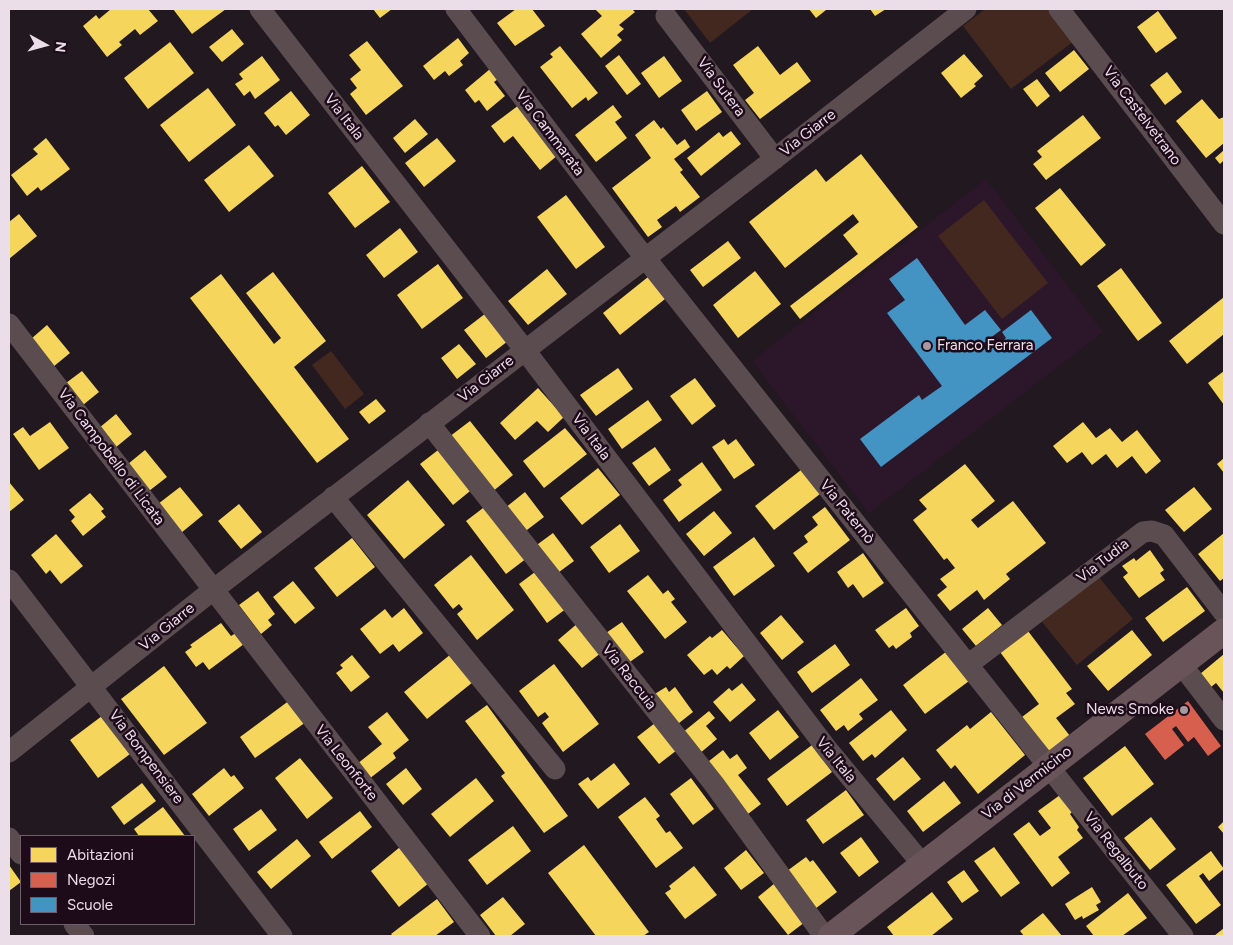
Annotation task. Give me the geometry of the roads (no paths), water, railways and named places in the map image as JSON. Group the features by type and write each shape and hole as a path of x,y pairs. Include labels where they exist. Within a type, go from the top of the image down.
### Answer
{"main road":[{"name":"Via di Vermicino","path":"831,936 1224,631"}],"street":[{"name":"Via Itala","path":"260,9 524,349 828,750 923,865"},
{"name":"Via Cammarata","path":"456,9 645,258"},
{"name":"Via Giarre","path":"9,752 213,590 524,349 775,159 966,9"},
{"name":"Via Castelvetrano","path":"1059,9 1224,224"},
{"name":"Via Sutera","path":"666,16 775,159"},
{"name":"Via Paternò","path":"645,258 1049,766"},
{"name":"Via Campobello di Licata","path":"9,324 213,590"},
{"name":"Via Raccuia","path":"429,423 714,784 824,936"},
{"path":"333,497 555,769"},
{"name":"Via Tudia","path":"969,664 1143,532 1152,531 1164,535 1224,613"},
{"name":"Via Bompensiere","path":"9,580 282,936"},
{"name":"Via Leonforte","path":"213,590 480,936"},
{"path":"1181,664 1224,720"},
{"name":"Via Regalbuto","path":"1049,766 1183,936"},
{"path":"9,838 20,853"},
{"path":"75,925 84,936"}],"place":[{"name":"Franco Ferrara","path":"927,346"},
{"name":"News Smoke","path":"1184,710"}]}
